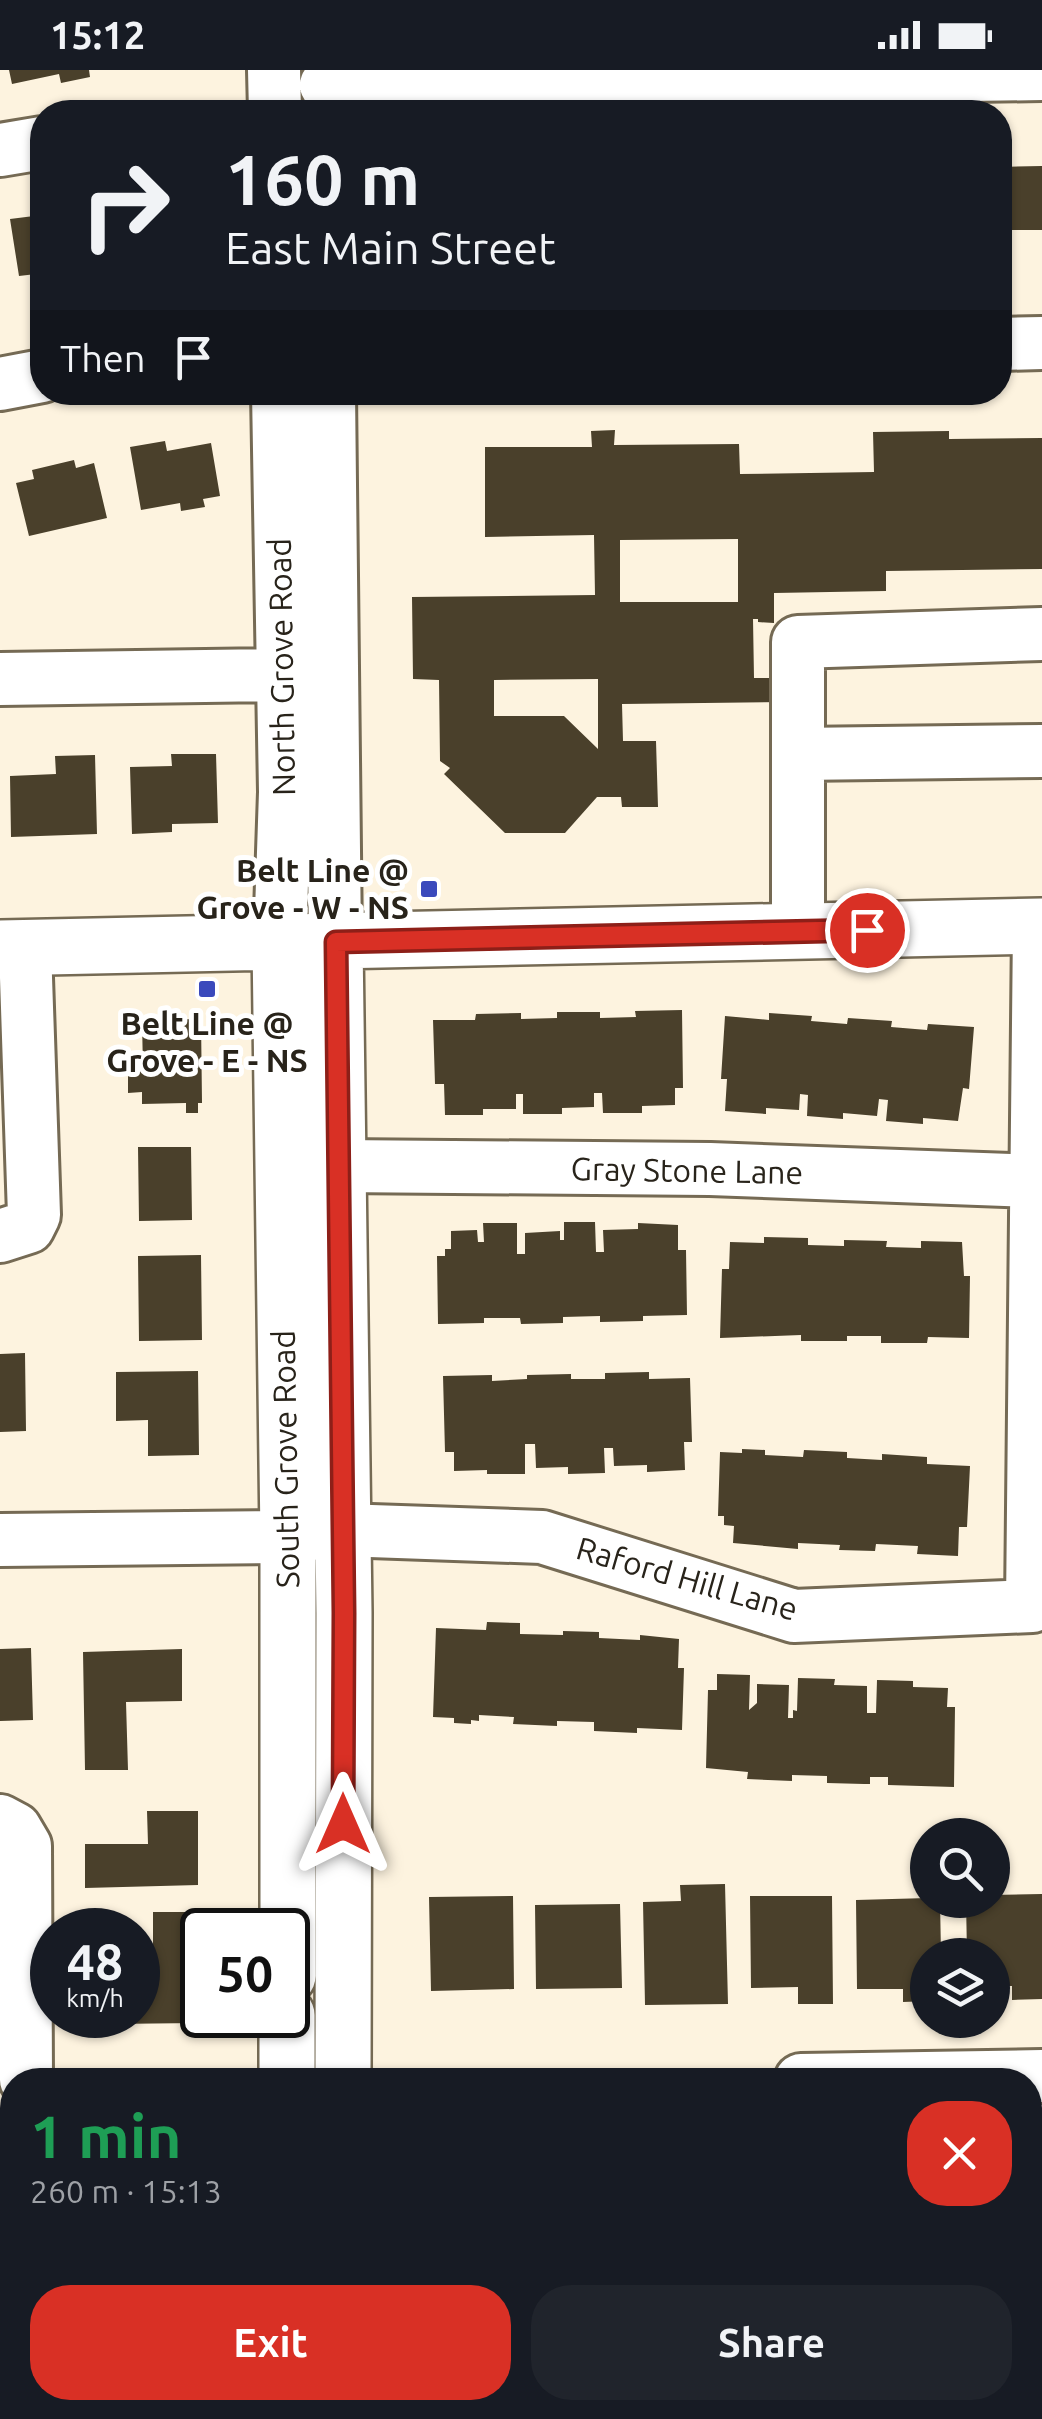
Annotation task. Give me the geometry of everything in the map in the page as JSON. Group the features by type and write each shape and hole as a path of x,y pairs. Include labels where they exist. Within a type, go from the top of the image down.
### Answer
{"main road":[{"path":"13,948 1041,926"},
{"name":"South Grove Road","path":"280,942 288,1536 288,1908"},
{"name":"South Grove Road","path":"336,942 343,2068"},
{"path":"287,2068 288,2038"}],"street":[{"path":"274,70 274,100"},
{"path":"326,89 1042,74"},
{"path":"0,150 30,145"},
{"path":"1012,344 1042,344"},
{"path":"0,384 30,378"},
{"name":"North Grove Road","path":"278,405 285,792 280,942"},
{"name":"North Grove Road","path":"329,405 336,942"},
{"path":"798,932 798,642 1042,634"},
{"path":"0,679 282,674"},
{"path":"798,754 1042,751"},
{"path":"1035,1181 1041,926"},
{"path":"0,1236 28,1227 34,1215 13,948"},
{"name":"Gray Stone Lane","path":"338,1166 710,1170 1035,1181"},
{"name":"Raford Hill Lane","path":"0,1540 288,1536 342,1530 542,1537 794,1616 1032,1606 1035,1181"},
{"path":"0,1821 15,1829 25,1846 26,2068"}],"building":[{"path":"9,70 89,70 90,77 61,83 59,74 12,84"},
{"path":"1042,166 1042,230 1012,230 1012,167"},
{"path":"30,216 30,275 19,276 10,219"},
{"path":"615,430 614,445 739,444 740,474 874,472 873,432 949,431 949,439 1042,438 1042,569 886,571 886,591 774,593 774,623 753,619 754,678 788,678 788,702 622,704 623,741 656,741 658,807 622,807 621,797 597,797 565,833 505,833 444,774 450,768 440,761 439,680 413,679 412,597 595,595 594,535 485,537 485,447 592,447 591,431","holes":["738,539 738,602 620,602 620,540","598,679 598,749 564,716 494,716 494,680"]},
{"path":"165,441 167,451 211,443 220,496 203,499 205,507 181,511 180,503 141,510 130,447"},
{"path":"74,460 76,468 94,463 107,518 29,536 16,483 34,479 32,470"},
{"path":"171,754 216,754 218,823 172,824 172,832 132,834 130,767 172,766"},
{"path":"95,755 97,834 11,837 10,776 56,774 55,756"},
{"path":"682,1010 683,1088 675,1088 675,1105 642,1106 642,1113 603,1113 602,1093 594,1093 594,1107 562,1108 562,1114 523,1114 523,1094 516,1094 516,1109 483,1109 483,1115 445,1115 444,1084 435,1084 433,1020 475,1020 476,1014 521,1013 521,1019 557,1018 557,1012 600,1012 600,1018 636,1017 635,1011"},
{"path":"769,1013 812,1016 811,1021 847,1024 848,1018 892,1021 891,1027 927,1030 928,1024 974,1027 969,1089 963,1088 958,1121 886,1121 888,1100 879,1099 877,1116 807,1116 808,1095 800,1094 799,1110 766,1108 766,1114 725,1111 727,1079 721,1079 725,1016 769,1020"},
{"path":"201,1019 202,1103 198,1103 198,1113 186,1113 186,1103 142,1104 142,1092 128,1093 128,1071 143,1071 142,1020"},
{"path":"138,1147 191,1147 192,1220 139,1221"},
{"path":"564,1222 595,1222 596,1252 604,1252 603,1230 638,1229 638,1223 678,1225 678,1250 686,1250 687,1315 643,1316 643,1321 600,1322 600,1316 563,1317 563,1323 521,1324 520,1318 484,1318 484,1323 438,1324 437,1256 445,1256 445,1249 451,1249 451,1231 477,1230 478,1242 484,1242 483,1223 517,1223 517,1254 525,1254 525,1233 560,1231 560,1240 564,1240"},
{"path":"764,1237 808,1238 808,1245 844,1246 844,1240 887,1241 886,1247 921,1248 921,1241 962,1242 964,1276 970,1276 969,1338 928,1337 927,1343 881,1343 881,1336 847,1336 847,1341 801,1341 801,1335 720,1338 722,1269 729,1269 730,1242 764,1243"},
{"path":"201,1255 202,1340 139,1341 138,1256"},
{"path":"25,1353 26,1431 0,1432 0,1354"},
{"path":"198,1371 199,1455 148,1456 148,1420 116,1421 116,1372"},
{"path":"649,1372 649,1379 690,1378 692,1442 684,1442 685,1470 647,1472 647,1465 614,1466 613,1448 604,1448 605,1473 568,1474 568,1467 536,1468 535,1444 525,1444 525,1474 487,1474 487,1470 454,1471 454,1452 445,1452 443,1376 492,1375 492,1381 571,1374 571,1379 605,1379 605,1373"},
{"path":"742,1449 803,1457 804,1450 847,1452 847,1458 882,1460 882,1454 927,1457 927,1464 970,1466 967,1527 959,1527 958,1556 917,1554 918,1546 876,1544 875,1551 839,1550 840,1545 798,1543 798,1549 733,1543 734,1526 724,1525 724,1516 718,1516 720,1452 742,1453"},
{"path":"487,1622 520,1623 520,1634 599,1632 599,1638 640,1640 640,1635 679,1639 678,1668 684,1668 682,1730 594,1731 594,1722 557,1721 557,1726 513,1724 514,1717 479,1715 479,1721 471,1720 471,1724 433,1717 436,1628 486,1630"},
{"path":"31,1648 33,1720 0,1721 0,1649"},
{"path":"182,1649 182,1701 126,1702 128,1770 85,1770 83,1652"},
{"path":"717,1674 750,1675 749,1710 757,1703 757,1684 789,1685 788,1718 793,1718 793,1710 797,1711 798,1678 835,1679 834,1685 867,1686 867,1713 876,1713 877,1680 913,1681 913,1687 948,1688 947,1707 955,1707 954,1787 888,1785 888,1777 870,1777 870,1784 827,1783 827,1776 792,1775 792,1781 747,1779 748,1772 706,1768 708,1690 717,1690"},
{"path":"147,1811 198,1811 198,1885 85,1888 85,1844 148,1844"},
{"path":"725,1884 728,2004 645,2005 643,1902 681,1901 680,1885"},
{"path":"1042,1894 1042,1999 1012,2000 1010,1938 967,1938 966,1918 1010,1918 1010,1895"},
{"path":"513,1896 514,1989 431,1991 429,1897"},
{"path":"750,1896 832,1896 833,2004 798,2004 798,1987 751,1988"},
{"path":"910,1898 910,1918 940,1918 941,1938 910,1938 910,2002 903,2002 903,1989 857,1989 856,1900"},
{"path":"620,1904 622,1988 536,1989 535,1905"},
{"path":"160,1912 180,1912 180,2023 160,2023"}],"place":[{"name":"Belt Line @ Grove - W - NS","path":"429,889"},
{"name":"Belt Line @ Grove - E - NS","path":"207,989"}],"route":[{"path":"343,1824 336,942 867,930"}]}
